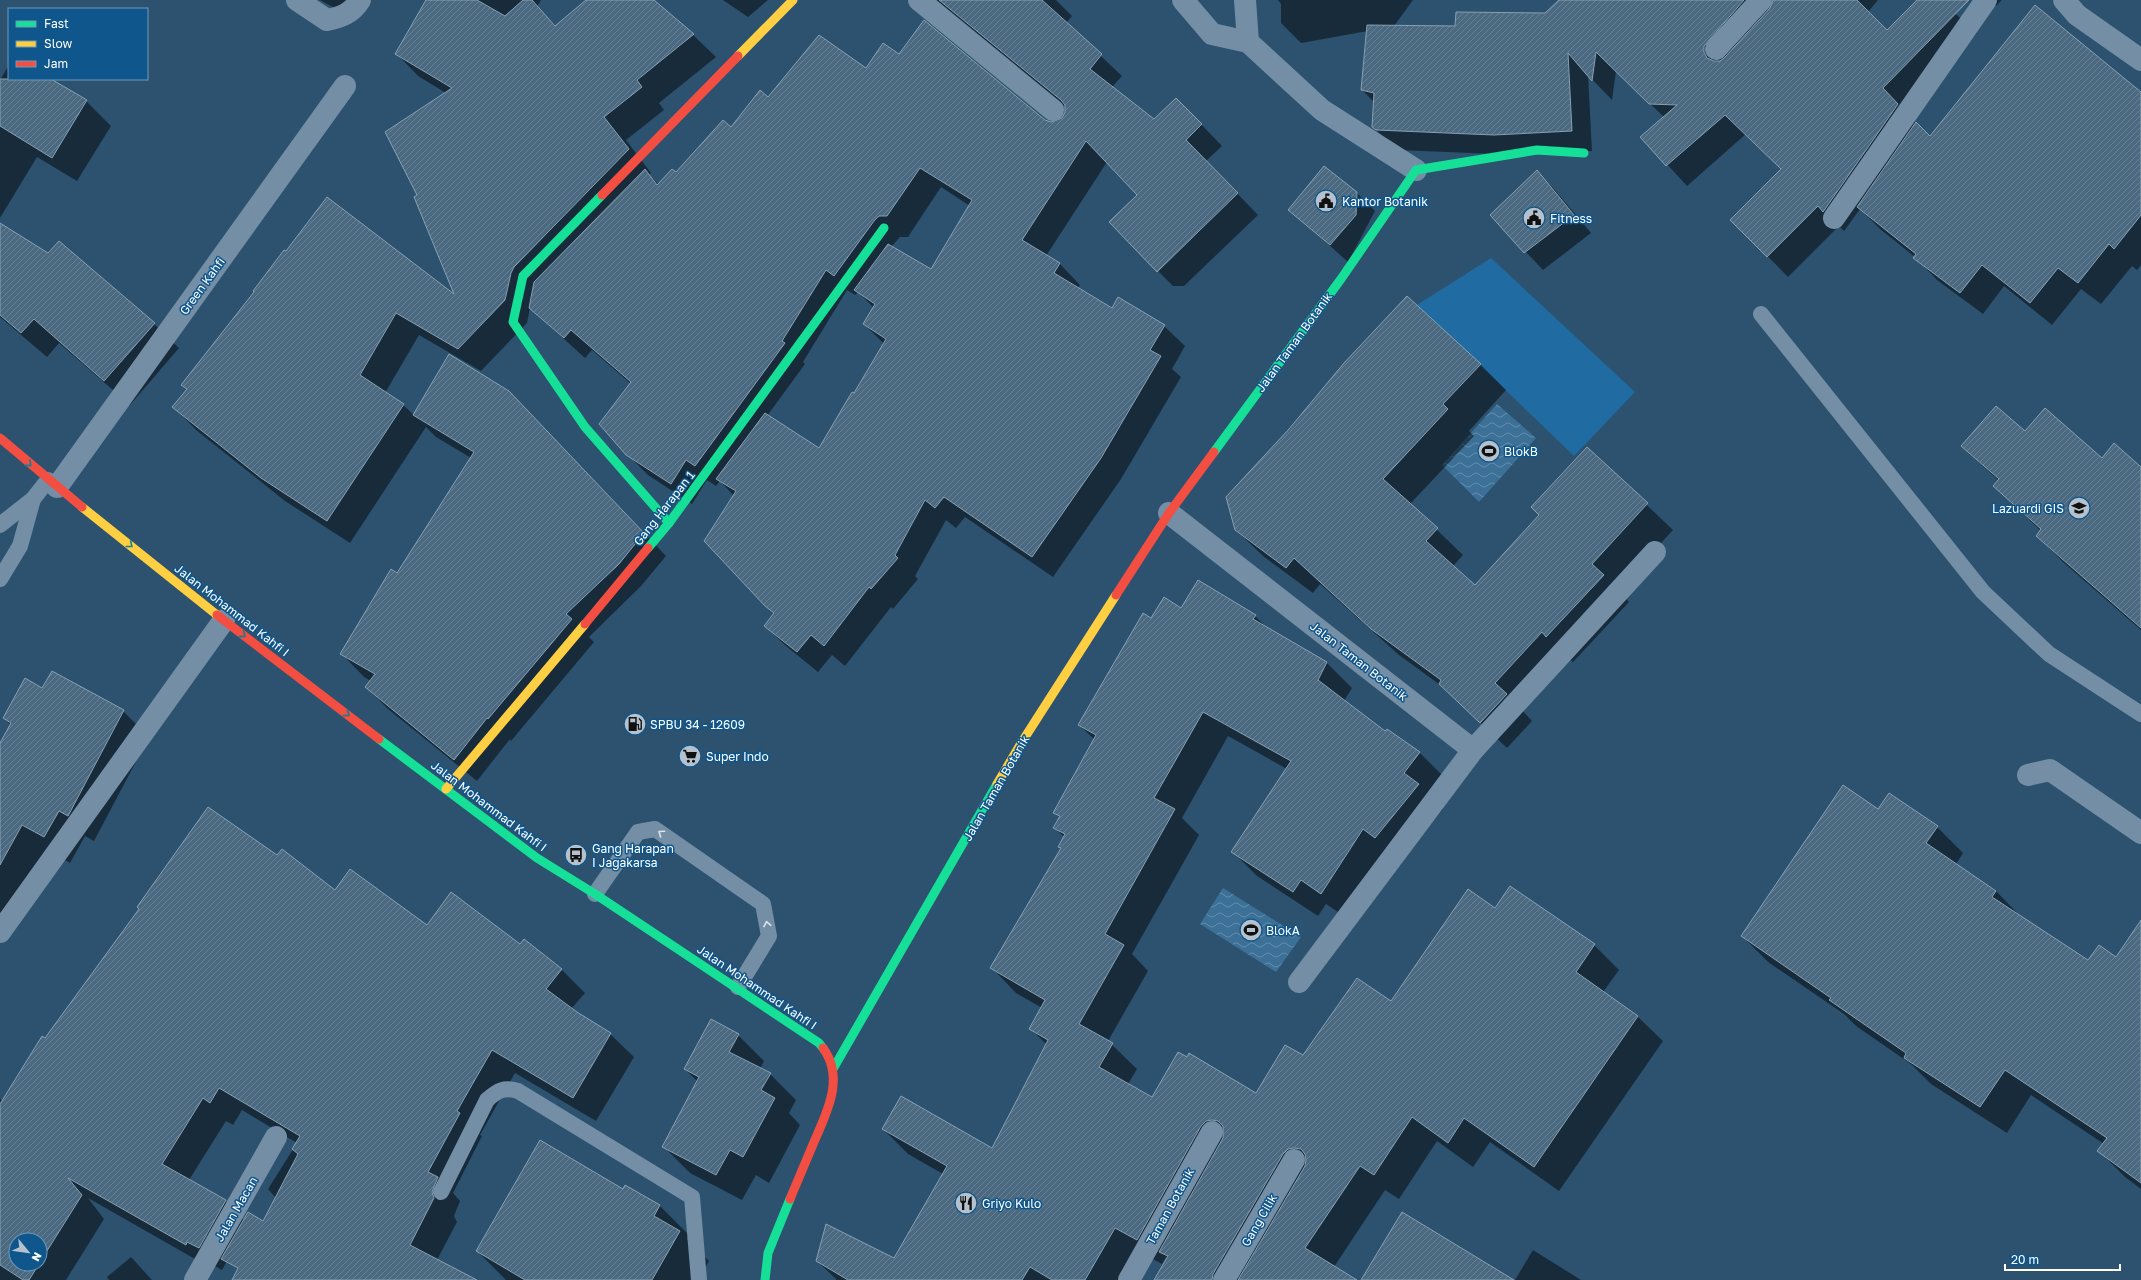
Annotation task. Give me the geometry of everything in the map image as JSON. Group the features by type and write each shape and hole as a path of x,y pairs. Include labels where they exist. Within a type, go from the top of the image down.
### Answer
{"street":[{"path":"297,0 327,20 343,17 356,7 360,0"},
{"path":"669,523 585,428 513,322 523,276 793,0"},
{"path":"919,0 1053,110"},
{"path":"1183,0 1212,34 1248,42 1322,110 1416,170 1537,150 1584,153"},
{"path":"1245,0 1248,42"},
{"path":"1716,49 1761,0"},
{"path":"1834,218 1986,0"},
{"path":"2064,0 2077,15 2141,60"},
{"name":"Green Kahfi","path":"52,483 346,86"},
{"name":"Jalan Taman Botanik","path":"833,1068 1020,745 1169,513 1341,279 1416,170"},
{"name":"Gang Harapan 1","path":"446,789 669,523 884,228"},
{"name":"Jalan Mohammad Kahfi I","path":"0,438 52,483 224,620 537,858 596,894 738,987 819,1043 828,1054 833,1068 834,1087 829,1106 768,1253 765,1280"},
{"name":"Jalan Taman Botanik","path":"1169,513 1473,750"},
{"path":"1299,982 1473,750 1655,552"},
{"path":"0,932 224,620"},
{"path":"2028,775 2050,770 2141,833"},
{"name":"Taman Botanik","path":"1129,1280 1212,1132"},
{"name":"Jalan Macan","path":"195,1280 276,1137"},
{"name":"Gang Cilik","path":"1224,1280 1294,1160"}],"lane":[{"path":"1761,314 1983,592 2049,654 2141,714"},
{"path":"0,524 52,483"},
{"path":"1,575 20,546 33,499"},
{"path":"596,894 638,832 655,829 763,904 769,936 738,987"},
{"path":"441,1192 487,1100 497,1091 507,1088 518,1091 692,1196 699,1280"}],"shaded area":[{"path":"1491,258 1635,392 1574,456 1417,305"}],"water":[{"name":"BlokB","path":"1497,404 1536,438 1479,502 1442,465"},
{"name":"BlokA","path":"1223,888 1301,937 1276,972 1200,924"}],"building":[{"path":"426,0 477,0 505,16 523,0 532,0 555,26 586,0 654,0 694,34 637,80 642,87 604,117 629,149 514,267 511,273 505,300 458,349 396,313 360,375 404,404 327,521 261,478 172,407 187,389 181,385 254,292 253,291 284,250 286,251 327,197 454,294 414,197 417,195 385,132 452,88 395,54"},
{"path":"939,0 1042,0 1102,54 1090,69 1154,119 1176,98 1202,124 1186,140 1238,193 1157,272 1109,222 1137,195 1086,141 1022,240 1060,263 1054,273 1112,308 1118,297 1165,325 1150,350 1161,356 1101,458 1032,557 944,497 935,508 925,500 895,555 898,558 871,589 869,587 824,646 811,635 797,652 764,626 774,613 765,606 704,541 736,491 716,479 765,413 819,448 852,392 854,393 886,339 863,324 875,304 854,290 888,244 931,269 972,200 920,168 887,216 879,216 874,221 834,276 826,270 782,341 785,343 695,466 686,460 671,484 626,455 599,424 631,382 571,330 564,338 529,308 534,282 645,169 657,185 672,169 676,172 723,120 731,127 760,90 768,97 819,35 866,68 883,43 899,54 924,20 1045,120 1051,122 1062,118 1065,112 1065,105 1061,100"},
{"path":"1559,0 1744,0 1704,46 1704,52 1707,58 1714,61 1720,61 1770,8 1773,0 1857,0 1887,30 1917,0 1969,0 1883,88 1898,104 1823,212 1818,206 1767,257 1730,220 1781,169 1725,115 1666,166 1640,137 1677,105 1649,104 1596,52 1592,81 1568,53 1572,131 1494,135 1376,130 1372,127 1374,93 1361,90 1367,25 1455,26 1456,12 1545,13"},
{"path":"2035,5 2141,92 2141,215 2114,249 2109,244 2078,283 2058,268 2030,303 1982,265 1960,293 1913,258 1916,254 1857,207 1916,122 1930,136"},
{"path":"0,79 53,80 87,100 52,158 0,126"},
{"name":"Kantor Botanik","path":"1324,166 1357,192 1356,215 1330,245 1288,210"},
{"name":"Fitness","path":"1537,170 1574,215 1524,253 1490,215"},
{"path":"0,223 48,253 59,241 155,323 104,381 34,319 21,333 0,315"},
{"path":"1407,296 1481,364 1443,404 1448,409 1383,479 1438,528 1426,541 1475,585 1539,515 1531,507 1587,447 1648,503 1592,564 1604,575 1546,637 1542,632 1495,683 1507,694 1480,723 1439,684 1441,680 1371,629 1294,558 1286,568 1235,530 1226,497 1289,429 1344,363"},
{"path":"449,354 509,391 644,533 619,564 566,614 572,619 488,719 487,718 454,760 365,687 375,674 340,654 391,569 397,573 474,452 413,415"},
{"name":"Lazuardi GIS","path":"1996,406 2025,431 2045,408 2102,458 2114,443 2141,467 2141,628 2036,536 2041,529 1993,486 1999,479 1961,446"},
{"path":"1198,580 1256,615 1253,619 1327,662 1318,680 1385,731 1387,729 1420,752 1404,773 1419,784 1375,838 1363,829 1321,894 1301,880 1293,892 1231,852 1291,761 1203,712 1154,798 1175,809 1105,934 1124,945 1079,1024 1113,1043 1099,1067 1152,1097 1178,1052 1187,1057 1189,1053 1256,1093 1285,1045 1303,1055 1357,978 1391,1001 1468,889 1495,908 1510,886 1595,944 1576,972 1638,1016 1534,1167 1464,1118 1448,1143 1412,1117 1374,1175 1360,1166 1305,1248 1357,1280 1238,1280 1305,1166 1305,1154 1301,1149 1294,1148 1288,1149 1283,1154 1213,1274 1212,1280 1154,1280 1168,1256 1159,1252 1223,1138 1223,1126 1218,1121 1212,1120 1206,1121 1201,1126 1137,1240 1115,1228 1085,1280 1052,1280 1030,1267 1022,1280 848,1280 816,1261 826,1224 894,1258 947,1166 882,1129 901,1096 992,1148 1048,1040 1029,1029 1045,1000 990,968 1061,848 1058,847 1065,834 1053,828 1060,816 1053,813 1096,735 1078,725 1143,613 1151,618 1164,597 1181,608"},
{"path":"52,671 124,710 68,816 59,811 44,837 22,825 0,865 0,743 11,723 3,718 25,678 42,688"},
{"path":"1843,785 1878,809 1889,793 1938,826 1926,843 1996,891 1992,897 2088,960 2099,945 2116,957 2141,920 2141,1183 2097,1151 2107,1138 2005,1070 1980,1107 1904,1058 1906,1053 1829,1000 1831,998 1741,936"},
{"path":"208,807 277,855 282,849 335,890 350,869 427,925 451,892 520,944 524,939 562,969 546,989 577,1012 611,1033 573,1098 492,1050 457,1111 460,1113 428,1172 438,1177 432,1192 434,1198 410,1245 477,1280 232,1280 238,1268 221,1259 248,1212 263,1221 298,1154 292,1149 300,1136 219,1088 210,1103 203,1098 162,1164 226,1200 199,1248 187,1242 186,1245 68,1178 82,1195 48,1249 48,1232 8,1232 8,1270 0,1265 0,1104 42,1036 45,1038 139,909 137,907"},
{"path":"711,1019 739,1034 729,1052 771,1073 761,1090 775,1098 743,1157 730,1150 716,1175 662,1147 699,1077 684,1069"},
{"path":"540,1140 623,1189 625,1185 660,1205 654,1216 680,1231 652,1280 525,1280 476,1251"},
{"path":"1402,1212 1514,1280 1361,1280"},
{"path":"11,1272 34,1272 29,1280 23,1280"}],"traffic: fast":[{"path":"1214,452 1341,279 1416,170 1537,150 1584,153"},
{"path":"602,195 523,276 513,322 585,427 669,523"},
{"path":"648,548 669,523 884,228"},
{"path":"379,739 537,858 595,894 819,1043 823,1048"},
{"path":"833,1069 997,784"},
{"path":"765,1280 768,1253 790,1199"}],"traffic: slow":[{"path":"738,56 793,0"},
{"path":"82,507 217,615"},
{"path":"997,784 1020,745 1116,595"},
{"path":"446,789 585,624"}],"traffic: jam":[{"path":"602,195 738,56"},
{"path":"0,438 82,507"},
{"path":"1116,595 1169,513 1214,452"},
{"path":"585,624 648,548"},
{"path":"217,615 379,739"},
{"path":"790,1199 824,1119 832,1095 833,1071 823,1048"}],"place":[{"name":"Kantor Botanik","path":"1326,201"},
{"name":"Fitness","path":"1534,218"},
{"name":"BlokB","path":"1489,451"},
{"name":"Lazuardi GIS","path":"2079,508"},
{"name":"SPBU 34 - 12609","path":"635,724"},
{"name":"Super Indo","path":"690,756"},
{"name":"Gang Harapan I Jagakarsa","path":"576,855"},
{"name":"BlokA","path":"1251,930"},
{"name":"Griyo Kulo","path":"966,1203"}]}
